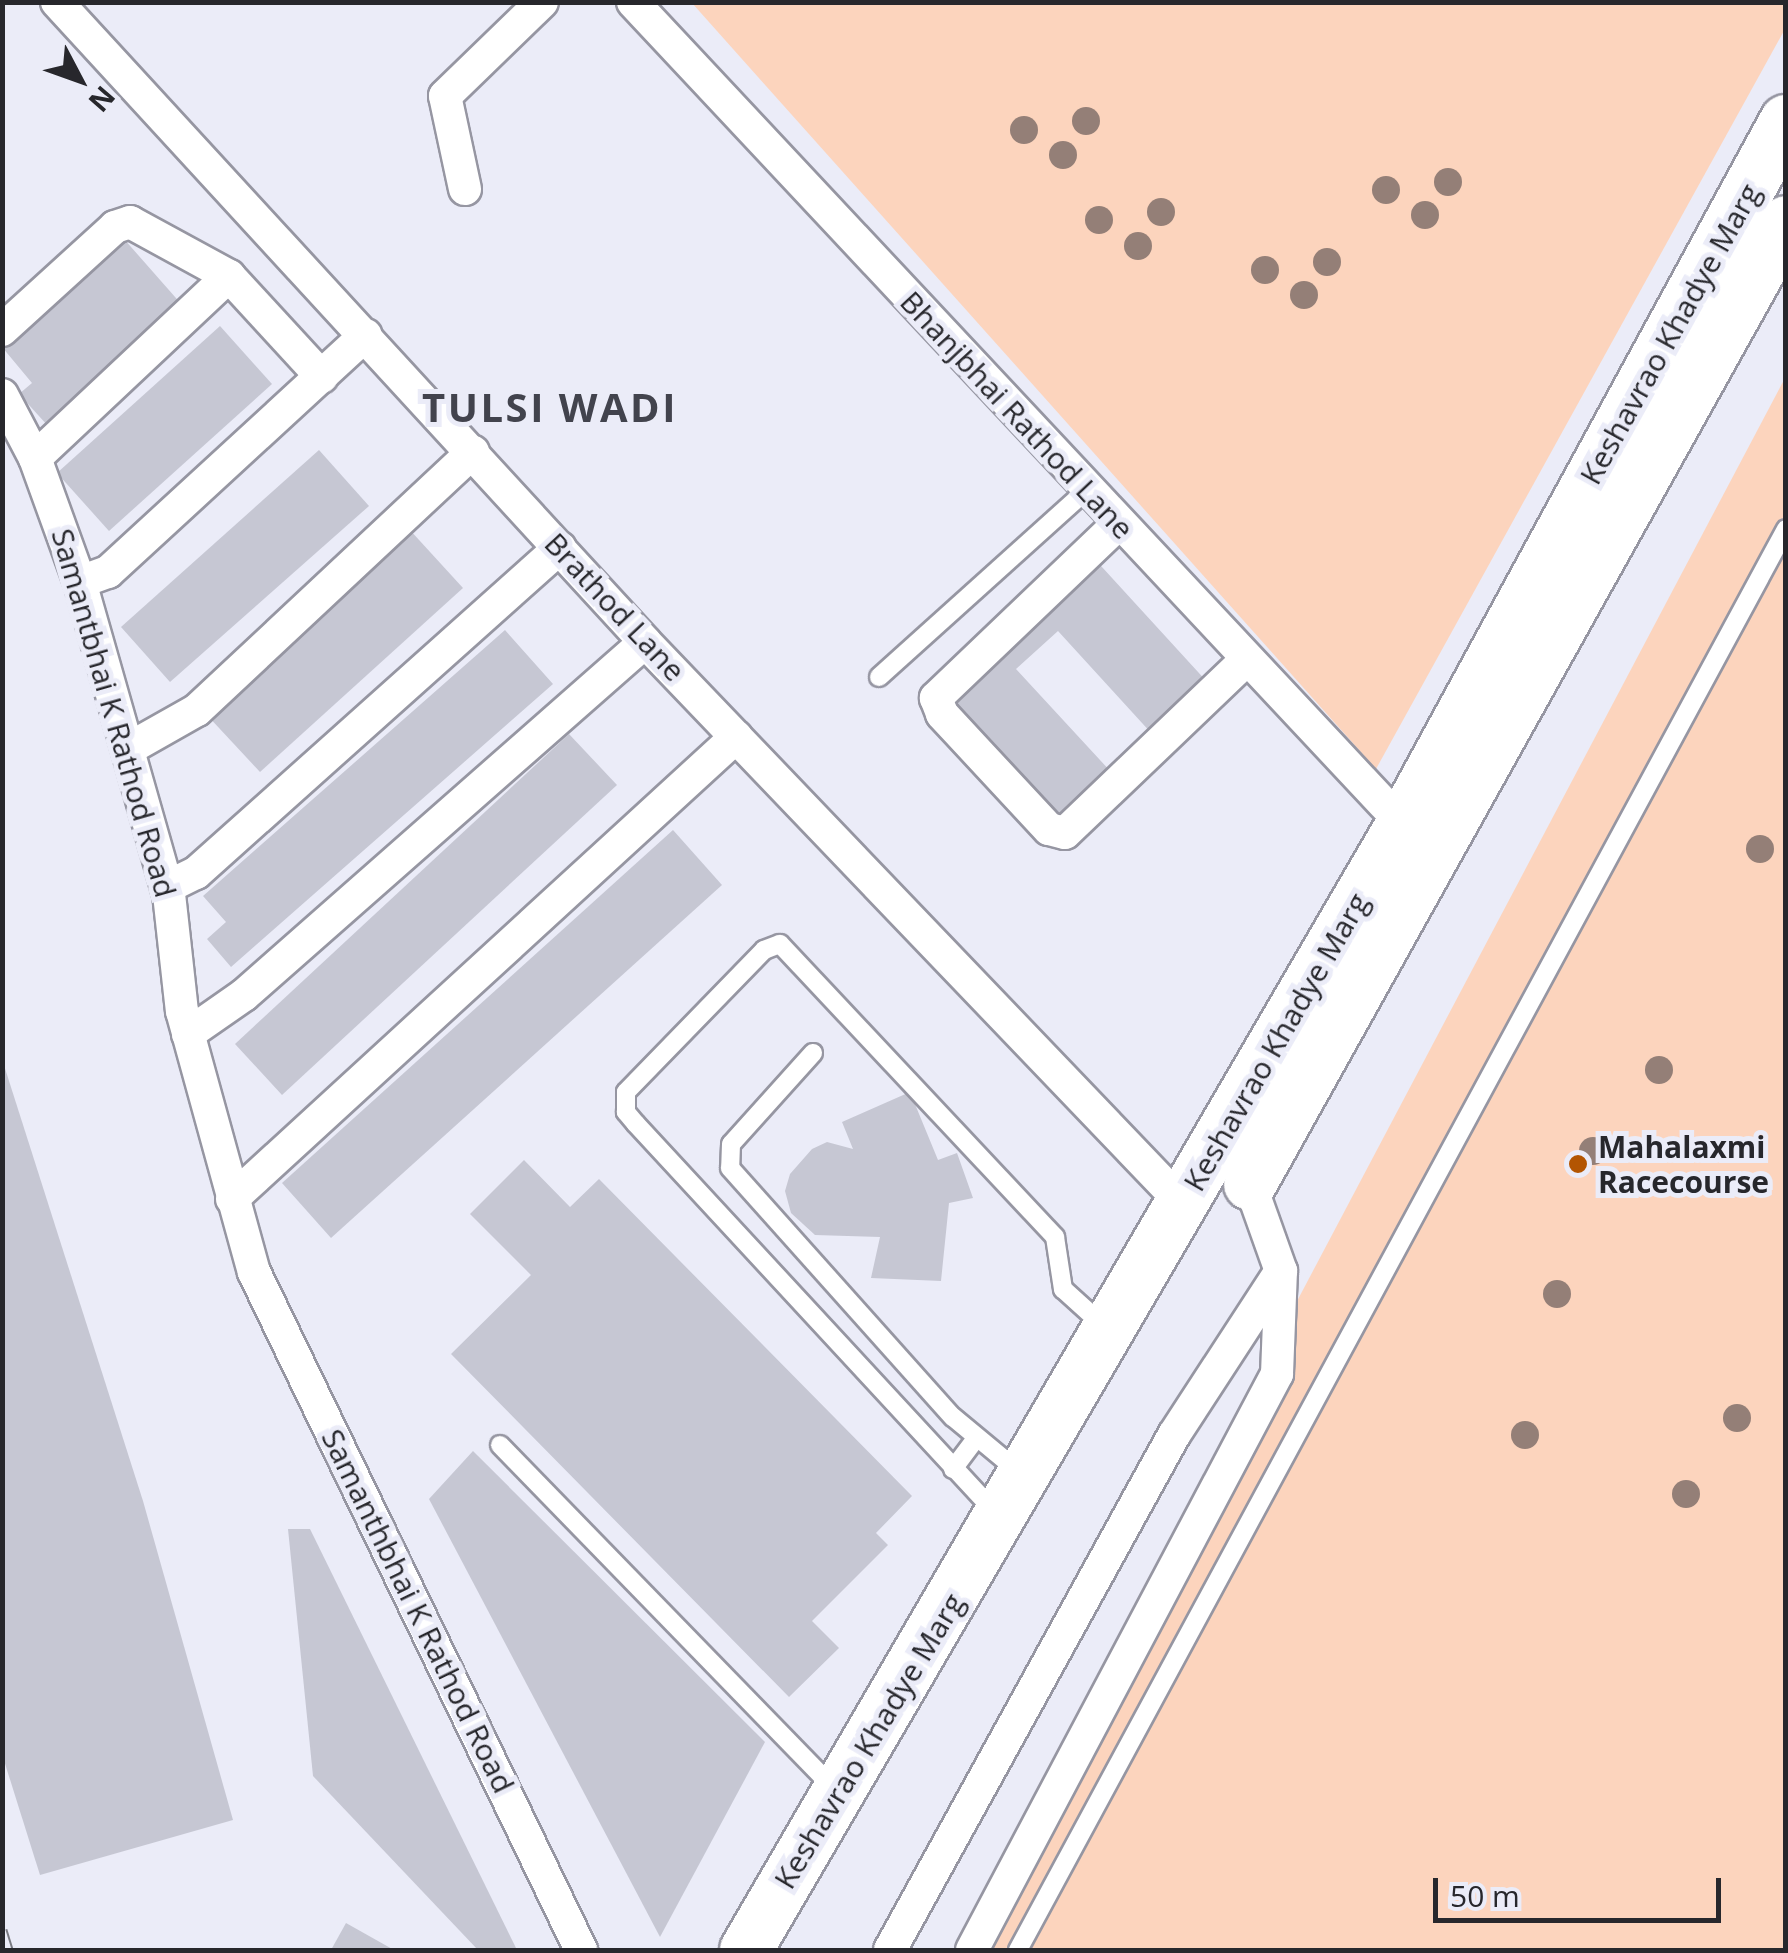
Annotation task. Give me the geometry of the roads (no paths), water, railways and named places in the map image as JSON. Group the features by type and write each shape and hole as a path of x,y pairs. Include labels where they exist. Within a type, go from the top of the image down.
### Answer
{"main road":[{"name":"Keshavrao Khadye Marg","path":"1250,1184 1419,841 1786,121"},
{"name":"Keshavrao Khadye Marg","path":"746,1950 835,1790 1014,1498 1182,1203 1419,841 1786,222"}],"street":[{"name":"Brathod Lane","path":"57,2 645,642 1182,1203"},
{"path":"465,189 445,96 542,2"},
{"name":"Bhanjbhai Rathod Lane","path":"634,2 1086,490 1419,841"},
{"path":"2,330 115,227 130,222 230,276 322,377"},
{"path":"2,368 42,451 230,276"},
{"path":"80,582 108,572 366,335"},
{"name":"Samantbhai K Rathod Road","path":"2,395 42,451 128,749 167,888 188,1034 254,1272"},
{"path":"128,749 197,710 473,452"},
{"path":"1118,524 936,698 942,714 1049,828 1065,833 1246,660"},
{"path":"167,888 196,874 560,548"},
{"path":"188,1034 244,996 645,642"},
{"path":"232,1199 736,737"},
{"path":"972,1950 1277,1374 1282,1272 1229,1126"},
{"name":"Samanthbhai K Rathod Road","path":"254,1272 581,1950"},
{"path":"890,1950 1174,1435 1282,1272"}],"lane":[{"path":"879,677 1086,490"},
{"path":"1018,1950 1786,529"},
{"path":"1014,1498 953,1469 626,1112 626,1092 764,950 785,947 1055,1237 1063,1289 1110,1332"},
{"path":"813,1053 731,1144 730,1168 976,1439 1014,1498"},
{"path":"953,1469 976,1439"},
{"path":"500,1445 835,1790"}],"railway":[{"path":"2,1930 8,1950"}],"place":[{"name":"Mahalaxmi Racecourse","path":"1578,1164"}],"district":[{"name":"TULSI WADI","path":"550,407"}]}
